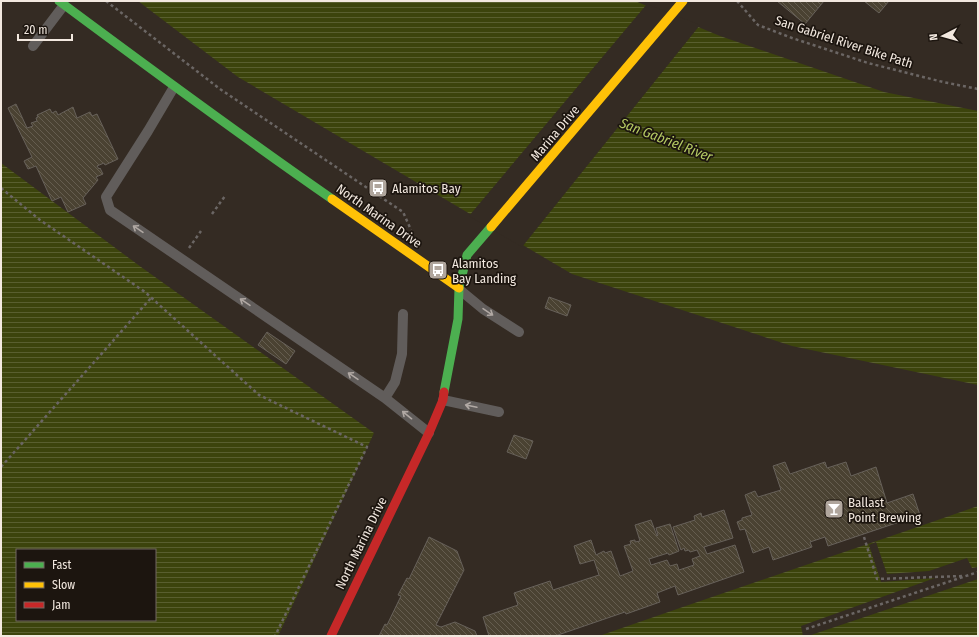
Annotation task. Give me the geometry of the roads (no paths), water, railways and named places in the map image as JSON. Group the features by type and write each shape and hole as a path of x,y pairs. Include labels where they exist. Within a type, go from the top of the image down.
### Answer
{"main road":[{"name":"Marina Drive","path":"459,288 467,254 538,173 683,1"},
{"name":"North Marina Drive","path":"61,3 174,87 459,288 458,319 443,400 429,433 331,636"}],"lane":[{"path":"33,46 61,3"},
{"path":"174,87 106,197 110,210 385,398 429,433"},
{"path":"459,288 483,309 519,332"},
{"path":"385,398 395,382 402,354 404,314"},
{"path":"443,400 499,412"}],"water":[{"name":"San Gabriel River","path":"138,1 635,1 720,36 884,92 978,111 978,385 792,346 572,274 238,77"},
{"path":"1,163 141,267 374,433 278,636 1,636"},
{"path":"978,506 978,636 599,636 883,539"}],"place":[{"name":"Alamitos Bay","path":"378,188"},
{"name":"Alamitos Bay Landing","path":"438,270"},
{"name":"Ballast Point Brewing","path":"834,509"}]}
